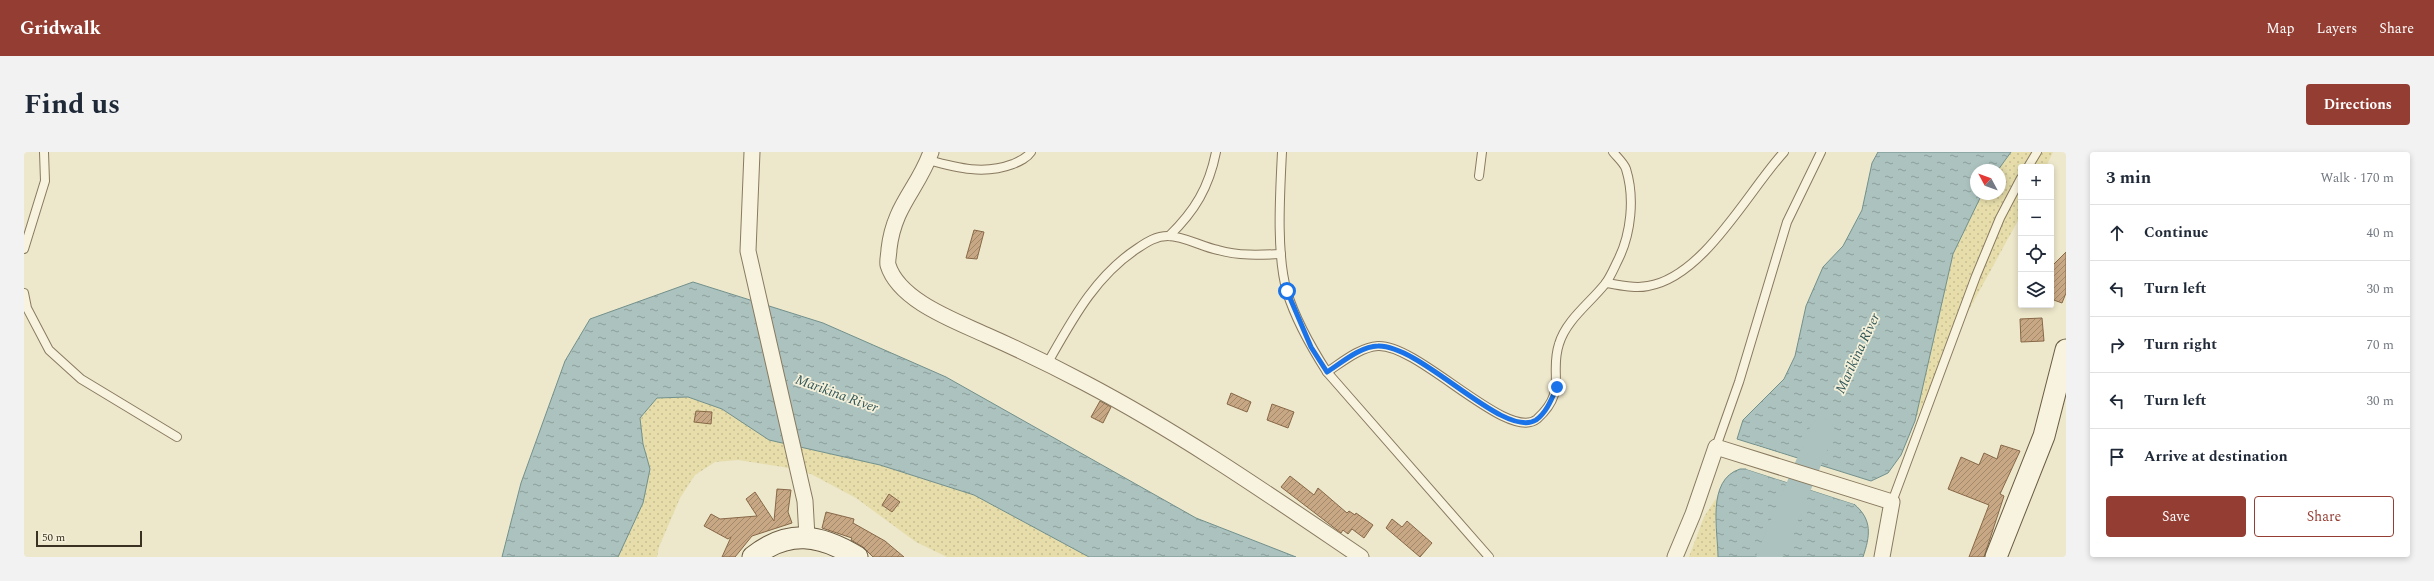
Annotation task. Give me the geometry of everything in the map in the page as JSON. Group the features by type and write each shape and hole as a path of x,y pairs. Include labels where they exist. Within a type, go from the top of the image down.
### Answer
{"street":[{"path":"752,152 752,194 748,227 748,251 802,488 806,514 807,537"},
{"path":"930,156 904,199 894,223 887,264 895,280 910,295 940,314 1047,364 1112,397 1199,449 1361,557"},
{"path":"1996,557 2044,436 2066,350"},
{"path":"1675,557 1693,514 1716,447 1892,502 1882,557"},
{"path":"753,557 768,545 786,539 807,537 826,542 857,557"}],"lane":[{"path":"24,249 45,181 44,152"},
{"path":"930,156 983,171 999,169 1020,161 1031,152"},
{"path":"1169,236 1187,218 1210,178 1216,152"},
{"path":"1282,152 1281,254 1287,291 1295,315 1311,347 1327,372 1489,557"},
{"path":"1479,176 1482,152"},
{"path":"1327,372 1357,353 1376,346 1390,346 1406,353 1434,370 1478,402 1506,418 1521,423 1535,420 1547,408 1557,387 1556,366 1559,343 1571,323 1606,283 1619,258 1630,223 1631,195 1625,168 1613,152"},
{"path":"1606,283 1642,287 1669,280 1713,242 1784,152"},
{"path":"1716,447 1739,382 1788,222 1821,152"},
{"path":"2030,164 2037,152"},
{"path":"1892,502 1976,276 2000,218 2018,184"},
{"path":"1047,364 1077,312 1099,282 1126,256 1152,238 1169,236 1217,250 1242,255 1281,254"},
{"path":"24,293 27,308 49,350 81,379 177,437"}],"sand":[{"path":"2011,152 2053,152 2047,164 2018,164 2018,220 1948,348 1915,421 1953,254 1979,200 2006,200 2006,164 2002,164"},
{"path":"688,397 722,409 743,422 813,450 880,465 974,495 1089,557 947,557 916,542 856,498 811,474 783,467 738,460 715,462 695,475 680,498 659,547 657,557 618,557 650,469 643,444 640,418 657,398"},
{"path":"1719,494 1715,522 1718,557 1689,557 1704,517"}],"water":[{"path":"1878,152 2011,152 2002,164 1970,164 1970,200 1979,200 1953,254 1915,421 1901,455 1888,473 1871,481 1737,439 1743,420 1784,379 1795,356 1806,306 1823,267 1843,246 1862,210 1872,163"},
{"path":"693,282 823,323 946,377 1196,518 1296,557 1089,557 974,495 880,465 769,440 722,409 688,397 657,398 640,418 643,444 650,469 643,503 618,557 502,557 521,483 565,361 590,319"},
{"path":"1740,469 1746,469 1854,504 1860,510 1867,522 1868,535 1863,557 1718,557 1716,507 1718,495 1722,484 1729,475"}],"pier":[{"path":"1754,445 1862,480 1862,481 1754,447"},
{"path":"1747,467 1855,502 1854,504 1746,469"}],"building":[{"path":"974,230 984,232 977,259 966,258"},
{"path":"2066,252 2066,293 2062,303 2054,300 2054,264"},
{"path":"2042,318 2044,341 2021,342 2020,319"},
{"path":"1231,393 1251,402 1247,412 1227,404"},
{"path":"1100,401 1111,407 1103,423 1091,417"},
{"path":"1272,404 1294,412 1288,428 1267,420"},
{"path":"696,411 712,412 711,424 694,422"},
{"path":"2001,445 2020,451 2000,494 2004,496 1984,557 1969,557 1989,505 1948,489 1961,457 1979,465 1984,453 1997,459"},
{"path":"1290,476 1314,495 1318,488 1347,513 1349,511 1355,515 1356,513 1373,525 1364,538 1352,529 1348,534 1343,530 1341,533 1281,487"},
{"path":"777,489 791,490 788,512 792,523 752,536 735,557 722,557 731,537 728,539 704,526 711,514 720,519 757,516 746,499 755,492 774,521"},
{"path":"889,494 900,502 892,512 882,505"},
{"path":"826,512 854,519 853,523 885,541 904,557 873,557 863,547 851,540 852,538 822,528"},
{"path":"1392,519 1402,527 1407,521 1432,543 1420,557 1386,528"}],"waterway":[{"name":"Marikina River","path":"1769,557 1822,431"}],"route":[{"path":"1287,291 1295,315 1311,347 1327,372 1357,353 1376,346 1390,346 1406,353 1434,370 1478,402 1506,418 1521,423 1535,420 1547,408 1557,387"}]}
